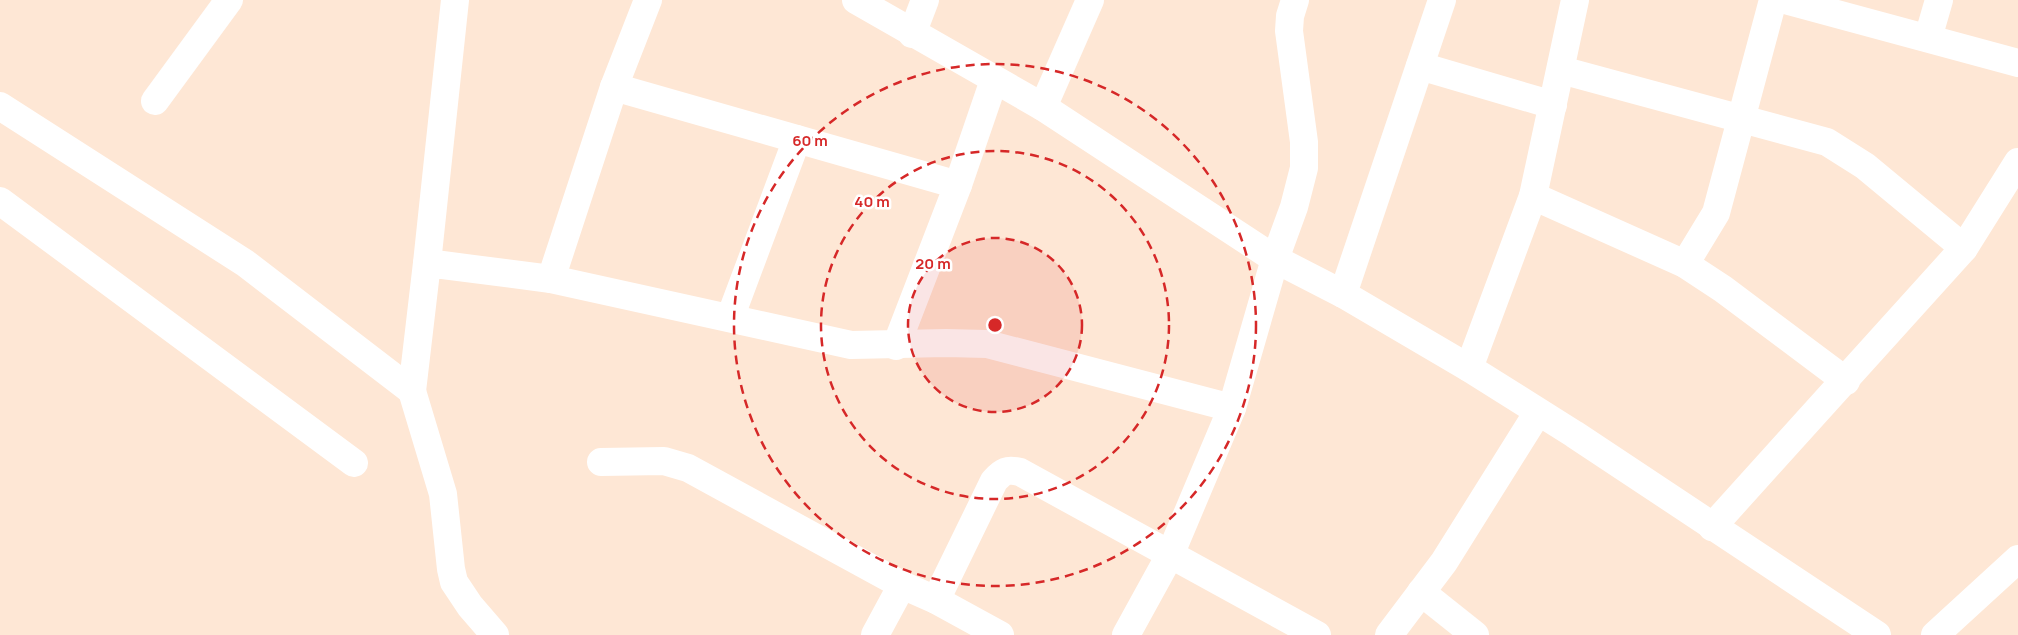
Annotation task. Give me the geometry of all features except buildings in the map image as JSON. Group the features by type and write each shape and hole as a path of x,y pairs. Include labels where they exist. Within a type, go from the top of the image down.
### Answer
{"street":[{"path":"155,101 229,0"},
{"path":"455,0 412,391 442,494 454,582 470,606 495,635"},
{"path":"551,279 614,87 648,0"},
{"path":"856,0 912,34 963,60 1042,107 1274,259 1343,294 1469,368 1877,635"},
{"path":"912,34 925,0"},
{"path":"1042,107 1090,0"},
{"path":"1126,635 1170,554 1232,408 1274,259 1294,207 1304,168 1304,142 1289,31 1290,16 1295,0"},
{"path":"1343,294 1442,0"},
{"path":"1469,368 1533,196 1575,0"},
{"path":"1685,264 1716,213 1773,0"},
{"path":"1785,0 2018,63"},
{"path":"1928,38 1939,0"},
{"path":"1420,66 1553,105"},
{"path":"1561,70 1827,142 1845,152 1964,248"},
{"path":"896,346 958,185 994,80"},
{"path":"614,87 958,185"},
{"path":"0,106 245,263 412,391"},
{"path":"730,318 797,139"},
{"path":"1712,527 1846,381 1964,248 2018,162"},
{"path":"1533,196 1685,264 1723,289 1846,381"},
{"path":"0,201 354,464"},
{"path":"427,263 551,279 851,345 987,344 1232,408"},
{"path":"1389,635 1444,562 1538,412"},
{"path":"602,462 664,461 688,468 902,585 936,600 1000,635"},
{"path":"936,600 994,481 1001,473 1008,470 1020,472 1318,635"},
{"path":"1935,635 2018,560"},
{"path":"875,635 902,585"},
{"path":"1422,592 1475,635"}]}
